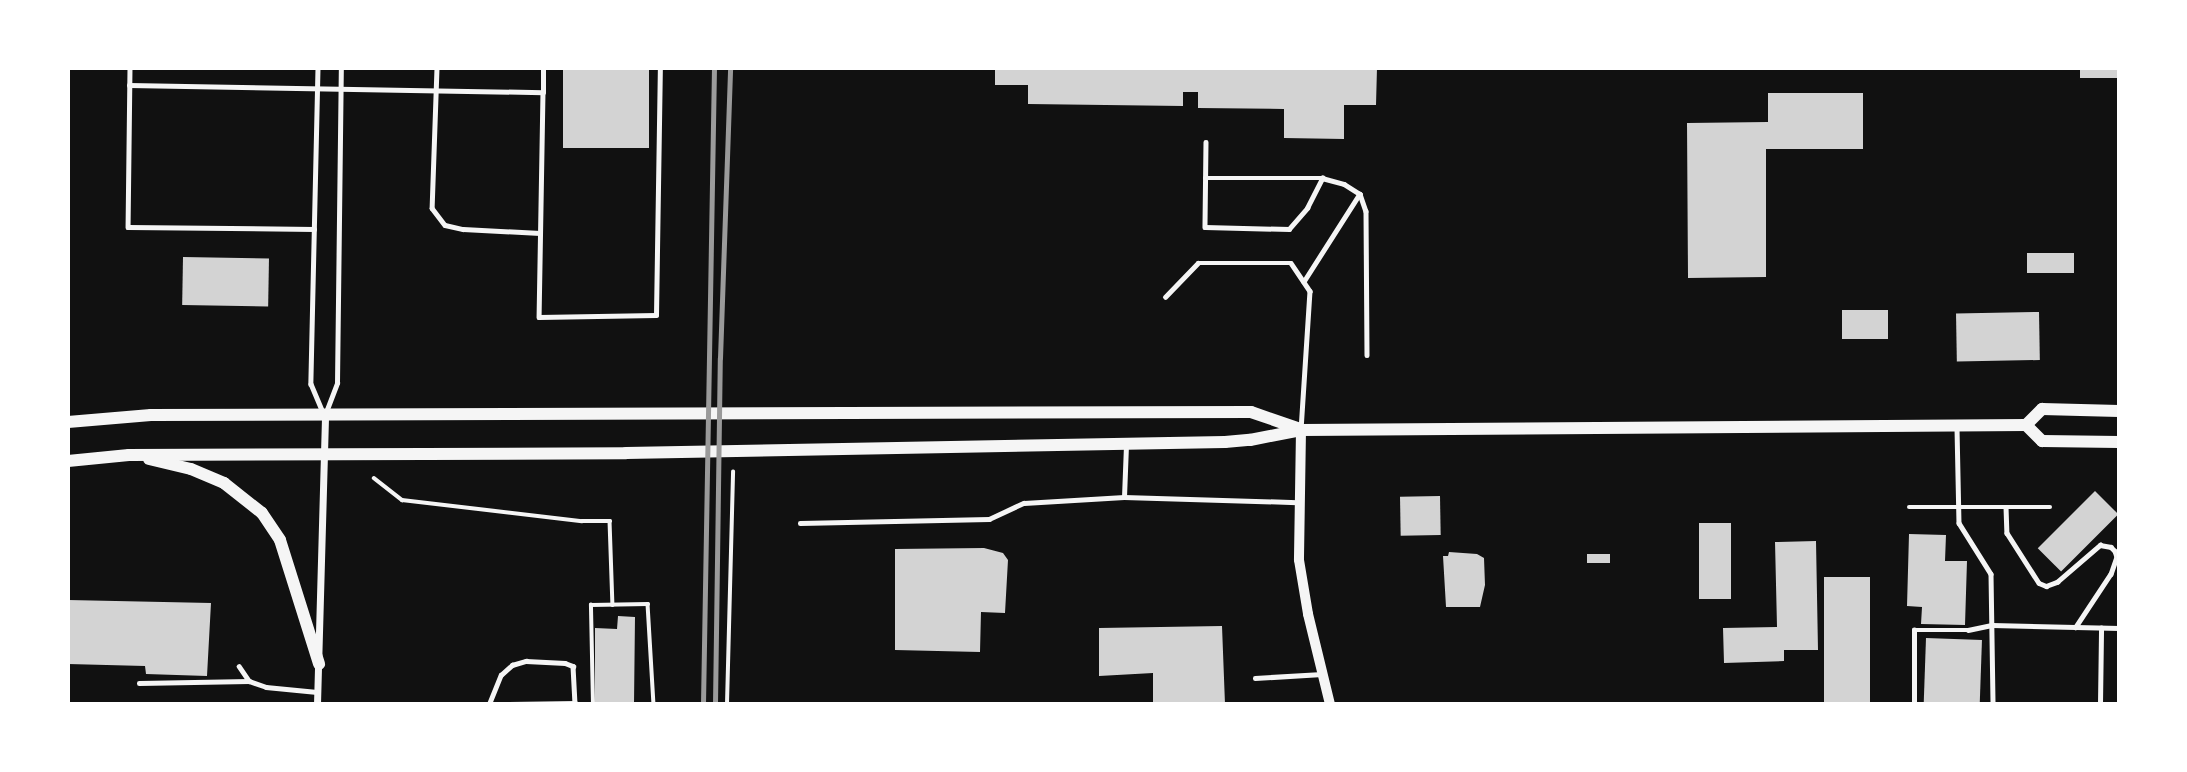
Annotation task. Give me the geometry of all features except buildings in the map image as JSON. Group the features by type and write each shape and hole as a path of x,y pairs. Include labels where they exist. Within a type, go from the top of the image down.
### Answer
{"main road":[{"path":"68,461 129,455 326,452 626,453 1250,440 1301,430 2026,425 2042,409 2119,411"},
{"path":"68,422 151,415 1251,412 1301,430"},
{"path":"2026,425 2035,437 2042,441 2119,442"},
{"path":"129,455 191,469 224,483 262,513 280,540 319,664"}],"street":[{"path":"317,704 325,416"},
{"path":"1301,430 1299,560 1308,614 1330,704"}],"lane":[{"path":"130,68 128,227 314,229"},
{"path":"318,68 311,384 325,416"},
{"path":"325,416 337,383 341,68"},
{"path":"438,68 432,208 445,225 463,229 540,233"},
{"path":"543,68 539,317 656,315 660,68"},
{"path":"130,85 437,88 543,92"},
{"path":"1206,142 1205,227 1290,229 1307,208 1322,178"},
{"path":"1205,178 1322,178 1344,184 1360,194 1366,211 1367,355"},
{"path":"1304,282 1360,194"},
{"path":"1165,297 1198,263 1291,263 1310,291 1301,430"},
{"path":"1957,424 1959,523 1991,574 1993,704"},
{"path":"1124,497 1126,443"},
{"path":"800,523 989,519 1024,503 1124,497 1298,502"},
{"path":"2006,507 2007,533 2039,583 2046,586 2057,582 2100,545 2111,547 2115,551 2117,557 2111,574 2076,627"},
{"path":"1909,508 2050,507"},
{"path":"1914,704 1914,630 1968,630 1992,625 2119,628"},
{"path":"2100,704 2101,628"},
{"path":"489,704 501,675 512,665 526,661 573,666 575,704 509,704"},
{"path":"239,666 249,681"},
{"path":"1255,678 1323,674"},
{"path":"139,683 249,681 266,687 317,692"}],"path":[{"path":"727,704 733,472"},
{"path":"374,478 402,500 582,521 610,521 613,605"},
{"path":"593,704 591,605 648,604 654,704"}],"railway":[{"path":"703,704 714,68"},
{"path":"715,704 720,358 730,68"}]}
